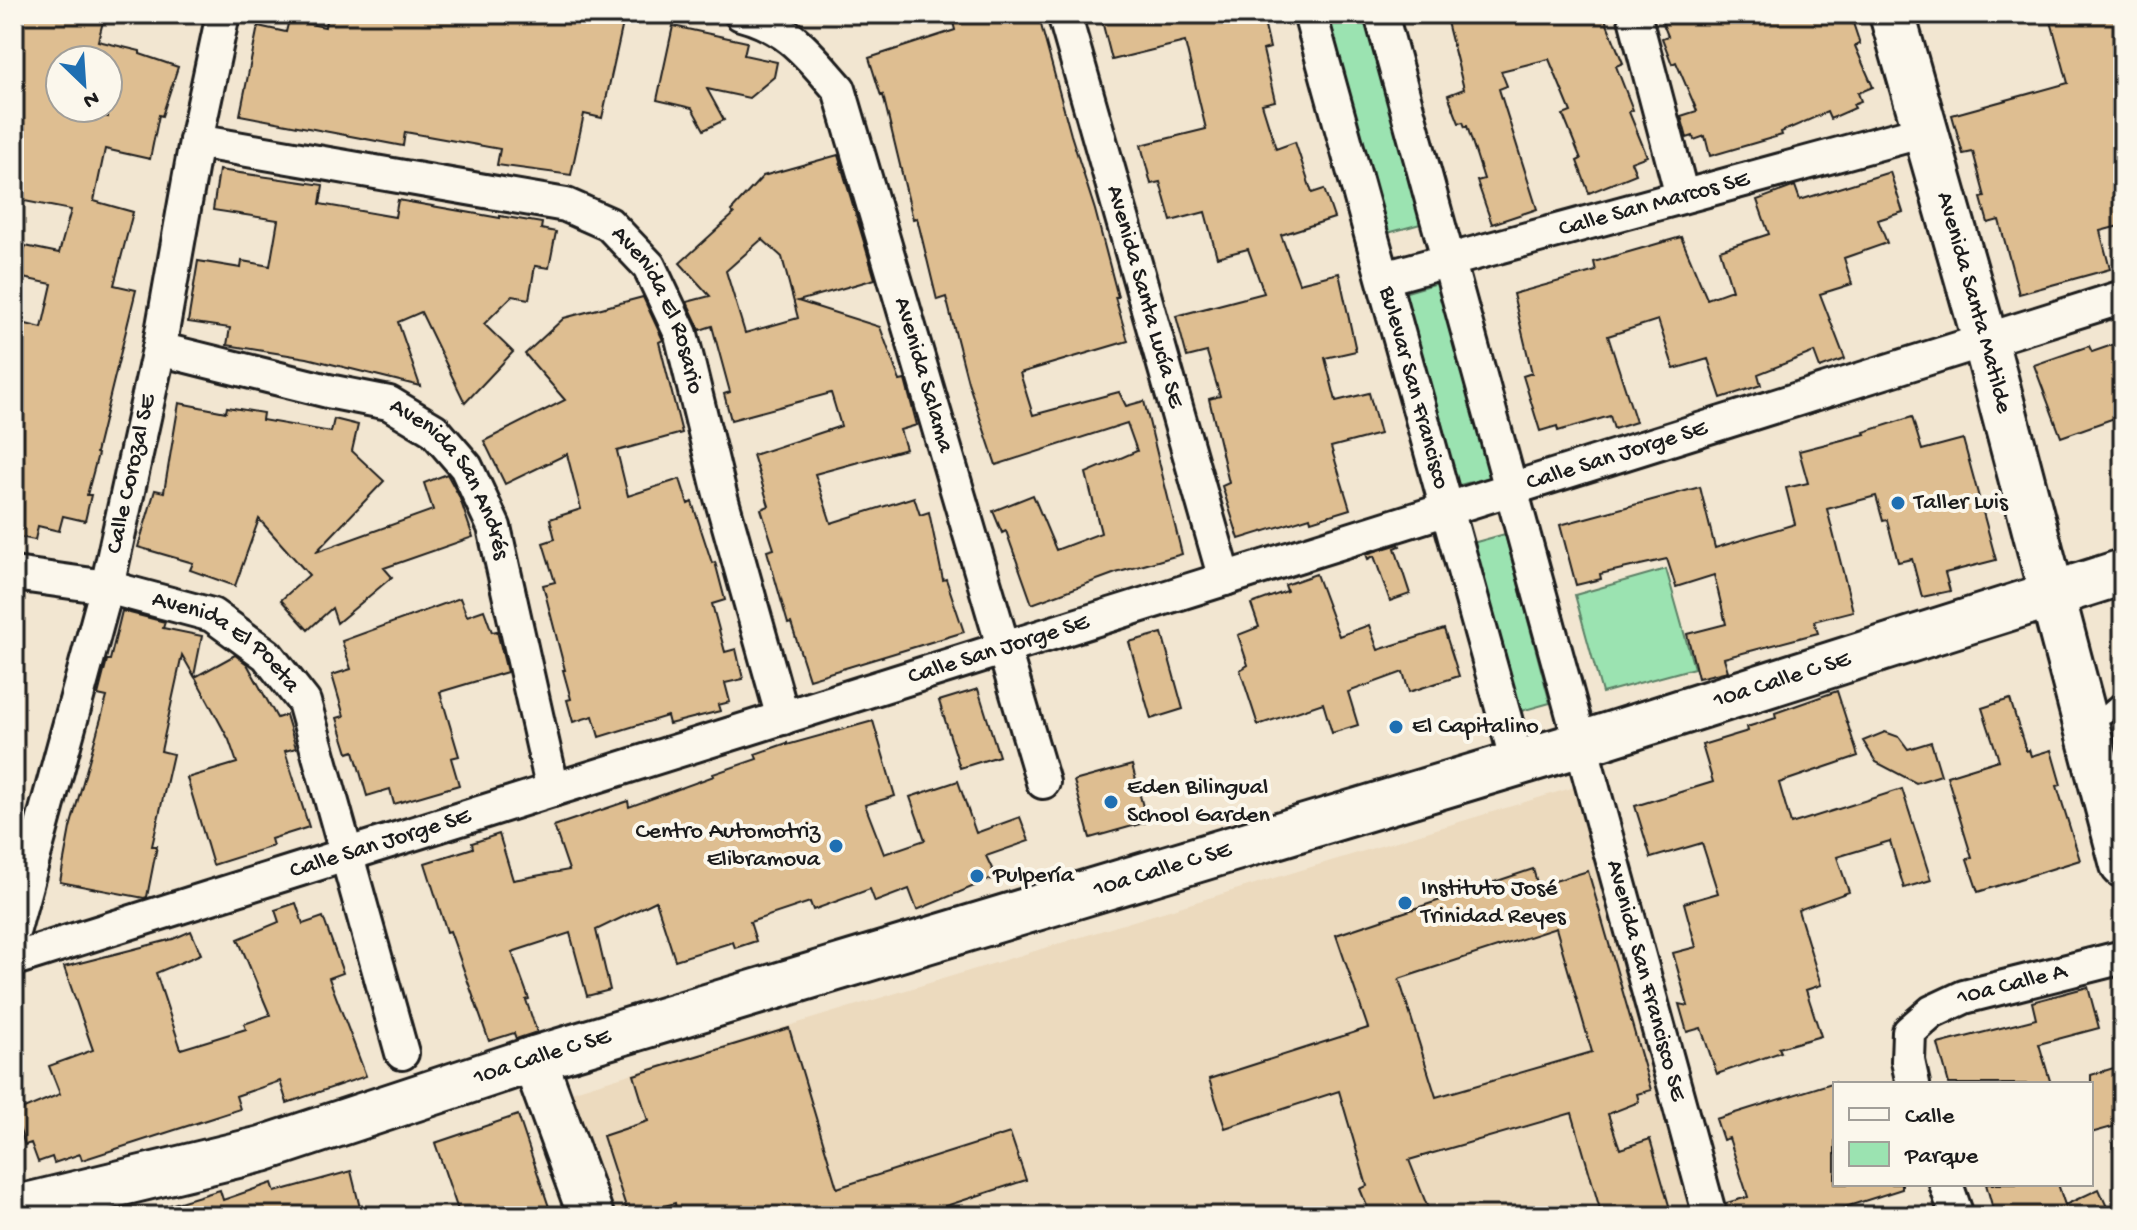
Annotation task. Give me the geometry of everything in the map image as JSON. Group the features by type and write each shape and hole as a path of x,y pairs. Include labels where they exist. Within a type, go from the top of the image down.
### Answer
{"street":[{"name":"Calle Corozal SE","path":"14,929 107,587 159,349 196,141 223,14"},
{"name":"Avenida Salama","path":"741,14 766,21 800,44 839,89 1043,782"},
{"name":"Avenida Santa Lucía SE","path":"1064,14 1225,579"},
{"name":"Bulevar San Francisco","path":"1310,14 1517,762"},
{"path":"1381,14 1581,744"},
{"path":"1634,14 1682,196"},
{"name":"Avenida Santa Matilde","path":"1892,14 1985,340 2122,858"},
{"name":"Calle San Marcos SE","path":"1384,278 1924,131"},
{"name":"Avenida El Rosario","path":"196,141 566,205 609,224 649,266 681,334 720,494 783,718"},
{"path":"1985,340 2123,297"},
{"name":"Calle San Jorge SE","path":"14,959 1985,340"},
{"name":"Avenida San Andrés","path":"159,349 389,403 434,430 466,467 494,527 553,790"},
{"name":"10a Calle C SE","path":"14,1209 262,1149 534,1059 1581,744 2123,572"},
{"name":"Avenida El Poeta","path":"14,574 107,587 212,615 267,655 304,702 402,1053"},
{"name":"Avenida San Francisco SE","path":"1581,744 1710,1216"},
{"name":"10a Calle A","path":"1913,1082 1908,1061 1909,1032 1932,1012 1964,997 2123,957"},
{"path":"534,1059 591,1216"},
{"path":"1947,1186 1957,1216"}],"lane":[{"path":"2084,721 2106,714 2123,699"}],"shaded area":[{"name":"Instituto José Trinidad Reyes","path":"1584,784 1697,1216 610,1216 561,1095"}],"green space":[{"path":"1324,14 1367,14 1424,223 1384,234"},
{"path":"1441,282 1494,476 1452,487 1400,294"},
{"path":"1505,534 1550,703 1514,713 1469,544"},
{"path":"1666,569 1694,668 1602,693 1575,595"}],"building":[{"path":"14,14 105,14 98,41 111,44 44,44 44,124 124,124 124,47 178,67 162,116 159,115 150,159 105,149 94,201 133,212 114,285 136,290 96,453 85,521 63,516 59,531 38,526 35,540 14,536 14,447 21,419 14,417 14,321 42,328 52,284 18,277 25,246 59,253 71,210 14,199"},
{"path":"327,14 625,14 602,118 584,114 571,175 497,165 500,149 405,132 403,146 240,115 258,26 286,32 289,20 325,27"},
{"path":"951,14 1038,14 1095,210 1128,341 1020,373 1033,415 1119,392 1126,406 1144,401 1182,554 1116,573 1032,604 1006,531 1002,533 993,511 1033,495 1056,550 1101,533 1086,473 1137,451 1127,423 996,465 968,382 946,297 937,300 917,218 913,219 883,95 869,58 955,30"},
{"path":"1129,14 1262,14 1270,48 1263,50 1275,101 1262,104 1276,149 1295,142 1312,193 1324,189 1334,218 1281,235 1299,283 1339,273 1356,351 1325,358 1336,401 1369,393 1380,434 1331,447 1350,509 1311,521 1310,517 1239,539 1222,486 1229,483 1209,399 1220,396 1207,352 1187,357 1176,316 1264,293 1248,249 1217,257 1205,212 1171,221 1160,182 1151,184 1141,145 1206,129 1185,42 1112,60 1102,21"},
{"path":"1445,14 1603,14 1623,63 1616,66 1633,110 1629,112 1647,156 1631,162 1636,174 1589,193 1577,161 1581,159 1563,115 1571,112 1549,59 1501,71 1507,86 1499,89 1537,209 1492,224 1477,181 1484,179 1467,126 1459,123 1448,95 1464,89"},
{"path":"1659,14 1850,14 1860,44 1855,46 1873,87 1858,93 1861,101 1853,104 1855,108 1830,119 1827,112 1781,132 1782,135 1710,156 1705,136 1694,140 1693,136 1687,138 1681,116 1697,111 1676,62 1672,64 1662,38 1668,36"},
{"path":"2049,14 2123,14 2123,225 2100,231 2110,269 2019,294 1999,220 1988,223 1981,198 1985,197 1973,152 1963,154 1952,115 2068,83"},
{"path":"673,26 747,42 744,55 777,62 774,77 749,98 707,89 724,120 704,130 692,108 657,100"},
{"path":"838,155 875,279 798,301 880,327 900,381 905,380 917,425 900,430 906,449 815,474 831,523 914,497 920,515 929,512 943,580 946,579 964,632 809,679 791,623 788,624 767,551 774,549 761,509 769,506 753,455 841,426 831,393 731,420 724,394 730,392 712,326 700,330 687,302 710,296 680,263 734,214 731,211 763,176","holes":["762,239 782,257 798,318 745,333 726,271"]},
{"path":"219,170 323,185 320,204 395,217 398,200 542,223 541,229 556,232 549,268 535,266 529,299 512,296 484,324 513,352 465,403 421,312 398,322 420,386 307,358 227,345 230,328 188,322 198,261 241,268 242,261 270,266 278,220 213,210"},
{"path":"1890,172 1903,212 1878,220 1887,243 1844,258 1852,284 1820,294 1845,359 1820,368 1814,352 1758,374 1761,385 1721,398 1708,359 1674,369 1658,320 1608,336 1636,422 1614,429 1610,416 1558,431 1557,426 1540,431 1523,376 1532,373 1513,294 1596,271 1594,262 1681,237 1707,299 1732,290 1720,250 1769,234 1757,200 1795,186 1800,200"},
{"path":"643,297 663,340 659,342 682,433 617,451 628,496 680,479 688,504 692,502 712,563 715,562 725,600 712,604 725,652 736,649 743,679 725,683 730,702 718,705 720,711 669,724 667,716 599,737 593,716 573,722 567,700 571,699 565,670 543,585 555,582 543,543 555,539 550,519 581,509 567,454 505,484 484,441 565,400 525,354 564,318"},
{"path":"2118,343 2123,356 2123,415 2061,437 2034,365 2089,346 2092,352"},
{"path":"179,403 226,412 227,407 263,413 262,420 331,432 334,419 358,425 352,451 384,481 316,552 433,510 424,483 447,474 459,496 473,537 384,568 392,577 337,623 332,608 308,630 281,600 309,575 259,519 235,586 190,570 193,563 138,547 155,490 164,492"},
{"path":"1912,417 1922,450 1963,439 1996,560 1945,573 1950,591 1922,597 1912,559 1898,562 1887,520 1883,521 1876,496 1827,509 1853,611 1814,621 1818,633 1724,658 1728,671 1698,678 1687,634 1726,624 1714,575 1676,587 1667,559 1600,574 1601,579 1576,585 1560,525 1700,487 1715,548 1795,524 1786,488 1808,483 1799,451 1865,434"},
{"path":"1399,544 1395,548 1410,594 1390,601 1374,556 1368,559 1366,554"},
{"path":"1316,574 1339,636 1369,625 1378,650 1444,629 1459,676 1409,692 1403,672 1348,692 1358,725 1332,733 1323,703 1258,725 1240,670 1248,665 1238,635 1259,627 1251,604 1287,591 1285,585"},
{"path":"460,598 467,616 484,610 492,632 497,631 507,672 440,692 459,756 451,758 459,785 394,804 390,789 367,796 354,751 348,753 337,718 344,716 332,675 351,669 342,641"},
{"path":"122,611 165,622 163,628 202,636 194,676 182,655 161,751 173,754 152,846 157,846 147,897 144,898 60,882 70,828 107,697 98,695"},
{"path":"1162,633 1183,709 1151,719 1129,642"},
{"path":"235,655 247,664 277,718 286,715 296,748 285,751 309,827 271,839 273,846 213,865 187,778 237,763 229,740 195,677"},
{"path":"978,689 999,756 960,768 939,701"},
{"path":"1837,691 1858,756 1779,783 1791,824 1902,789 1931,880 1904,888 1890,841 1837,857 1849,892 1798,910 1821,985 1806,990 1821,1036 1779,1048 1781,1052 1717,1074 1701,1028 1687,1032 1679,1004 1688,1006 1673,953 1696,947 1684,903 1718,893 1702,843 1651,858 1635,806 1713,782 1702,745 1748,731 1747,727 1776,718 1775,713"},
{"path":"2010,699 2026,751 2029,750 2031,756 2051,750 2061,785 2057,786 2080,860 1978,892 1967,859 1972,858 1947,776 1999,760 1982,708"},
{"path":"873,721 895,796 865,805 884,854 925,840 910,797 958,781 976,833 1020,817 1029,841 986,856 996,877 917,910 909,889 875,902 870,889 813,910 810,902 750,922 756,941 735,948 733,942 675,960 656,901 596,930 610,990 587,996 570,933 512,952 537,1032 516,1039 514,1033 489,1041 450,931 447,932 425,863 473,848 472,843 499,834 513,880 569,870 554,826 628,801 629,807 757,759 755,754 787,743"},
{"path":"1885,732 1899,737 1908,749 1931,742 1941,775 1916,783 1876,762 1863,741"},
{"name":"Eden Bilingual School Garden","path":"1132,765 1147,822 1090,838 1074,781"},
{"path":"1533,869 1538,886 1588,871 1651,1090 1637,1094 1639,1102 1608,1114 1620,1149 1650,1139 1672,1216 1602,1216 1572,1113 1409,1160 1431,1216 1371,1216 1360,1189 1367,1186 1339,1091 1225,1128 1209,1079 1368,1028 1336,935","holes":["1556,928 1592,1052 1436,1097 1399,979"]},
{"path":"296,903 303,924 323,917 343,973 329,978 366,1076 287,1103 280,1081 236,1096 240,1109 82,1160 80,1154 54,1163 52,1157 38,1162 31,1143 25,1145 14,1113 60,1094 49,1066 93,1050 64,967 173,939 191,931 201,954 156,973 181,1049 246,1029 244,1024 270,1015 238,939 279,922 275,910"},
{"path":"2088,987 2099,1028 2039,1044 2050,1082 1948,1082 1938,1044 2036,1019 2032,1002"},
{"path":"789,1028 837,1188 1010,1133 1026,1180 915,1216 677,1216 675,1203 629,1216 603,1136 648,1121 634,1075"},
{"path":"2123,1065 2123,1124 2093,1132 2091,1075"},
{"path":"1833,1083 1833,1186 1902,1186 1902,1189 1817,1216 1728,1216 1726,1203 1748,1197 1729,1138 1723,1140 1716,1119"},
{"path":"518,1115 552,1216 460,1216 435,1143"},
{"path":"351,1171 362,1216 154,1216 153,1210 220,1190 223,1200 272,1183 275,1192"},
{"path":"1987,1186 2059,1186 2065,1205 2099,1189 2111,1216 1995,1216"}],"place":[{"name":"Taller Luis","path":"1898,503"},
{"name":"El Capitalino","path":"1396,727"},
{"name":"Eden Bilingual School Garden","path":"1111,802"},
{"name":"Centro Automotriz Elibramova","path":"836,846"},
{"name":"Pulpería","path":"977,876"},
{"name":"Instituto José Trinidad Reyes","path":"1405,903"}]}
